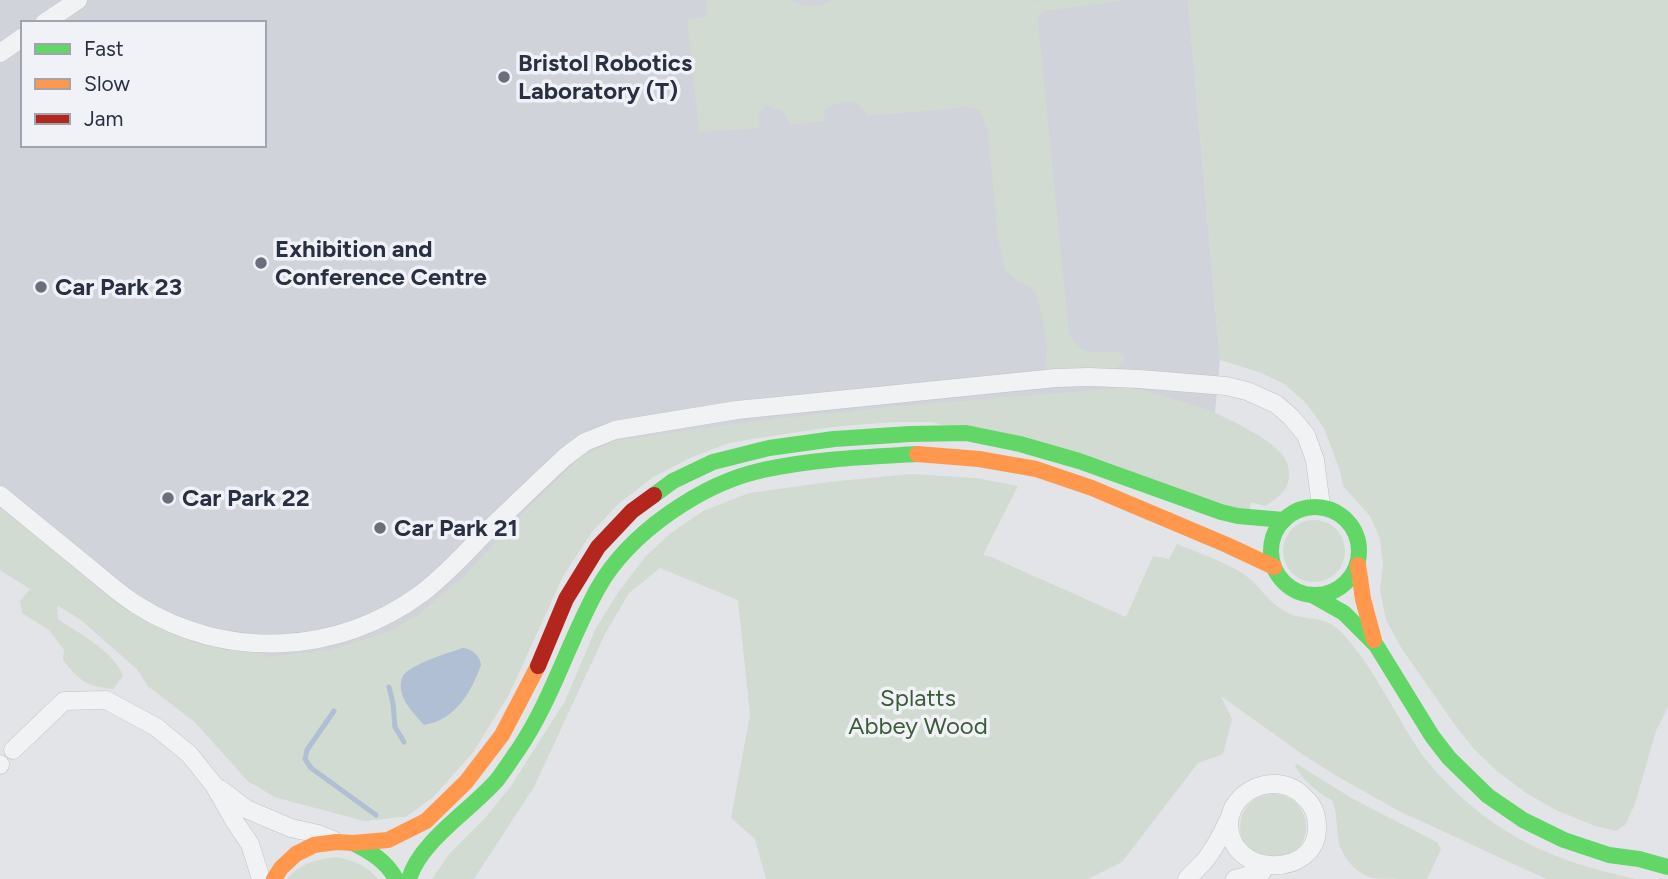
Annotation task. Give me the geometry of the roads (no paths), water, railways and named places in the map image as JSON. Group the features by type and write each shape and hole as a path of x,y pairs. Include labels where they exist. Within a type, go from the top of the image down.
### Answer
{"street":[{"path":"47,21 78,0"},
{"path":"0,52 21,38"},
{"path":"0,495 119,593 147,612 173,624 211,636 269,644 335,636 370,624 402,607 436,582 565,457 586,442 615,430 737,410 1056,378 1114,378 1226,386 1247,391 1276,404 1306,435 1315,460 1321,506"},
{"path":"274,879 296,854 314,845 388,840 426,821 466,782 502,735 538,667 566,599 598,547 632,512 673,481 713,462 769,447 834,439 966,433 1020,444 1079,461 1221,512 1283,520"},
{"path":"409,879 412,869 426,849 497,780 524,739 554,682 585,612 600,584 621,557 643,533 676,508 717,485 762,470 835,459 925,454 979,458 1036,469 1092,488 1273,566"},
{"path":"1376,645 1366,614 1358,565 1359,539 1353,527 1345,517 1321,506 1294,511 1283,520 1272,542 1273,566 1280,578 1289,587 1314,596 1344,612 1376,645 1448,758 1488,796 1523,820 1564,840 1609,855 1668,867"},
{"path":"1314,596 1341,588 1358,565"},
{"path":"13,750 64,701 106,701 156,727 189,754 214,785 250,844 261,879"},
{"path":"1187,879 1208,856 1241,796 1269,783 1298,791 1312,807 1317,820 1317,835 1306,859 1282,872 1262,872 1235,879"},
{"path":"214,785 246,809 291,828 374,853 393,872 396,879"},
{"path":"1229,821 1228,834 1239,858 1262,872"},
{"path":"235,822 251,879"}],"water":[{"path":"463,648 472,651 481,662 467,695 445,717 424,725 403,697 403,676 421,663"}],"waterway":[{"path":"389,687 395,727 404,742"},
{"path":"334,711 307,750 305,759 311,768 376,815"}],"place":[{"name":"Bristol Robotics Laboratory (T)","path":"504,77"},
{"name":"Exhibition and Conference Centre","path":"261,263"},
{"name":"Car Park 23","path":"41,287"},
{"name":"Car Park 22","path":"168,498"},
{"name":"Car Park 21","path":"380,528"}],"park label":[{"name":"Splatts Abbey Wood","path":"918,712"}]}
